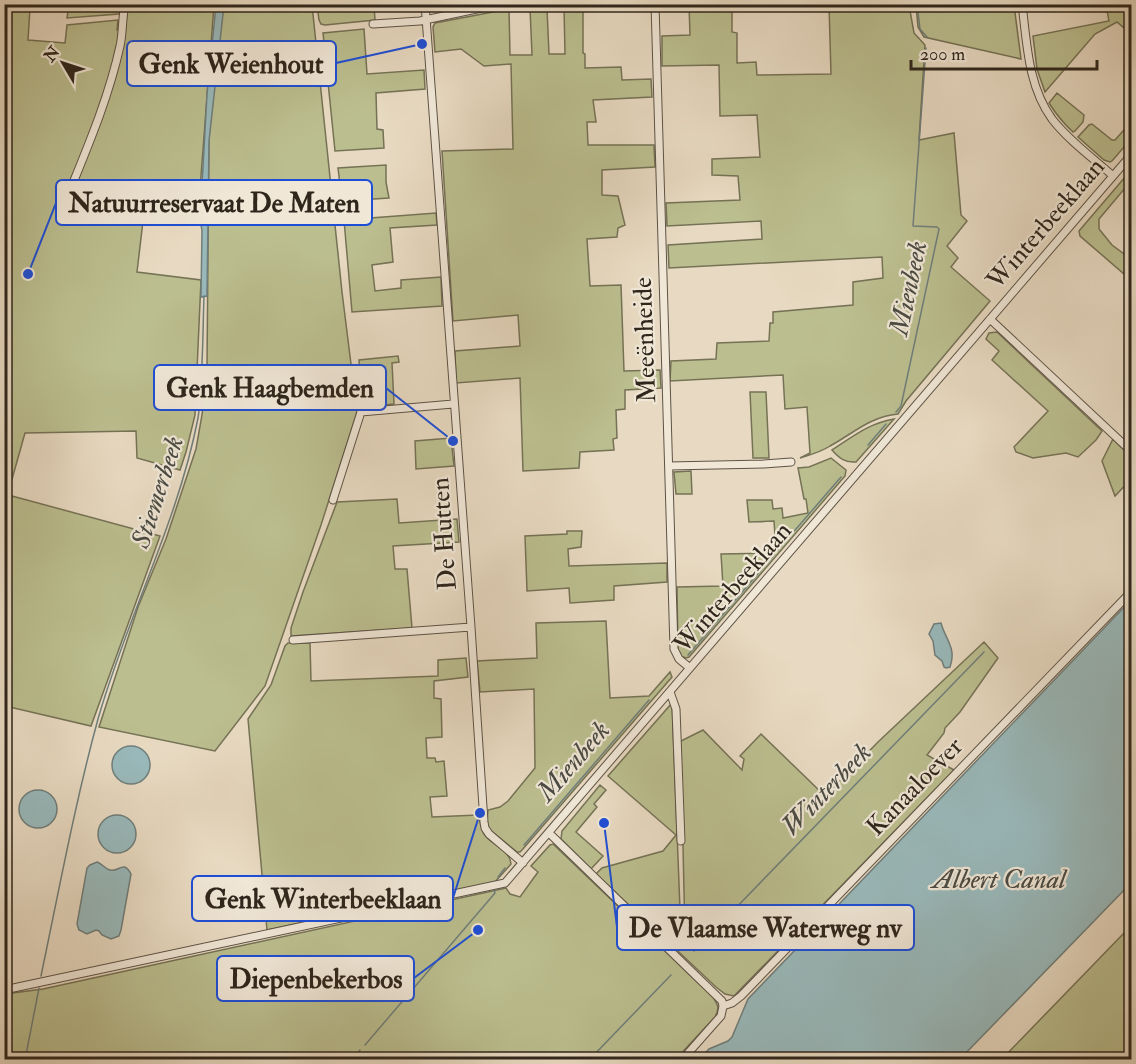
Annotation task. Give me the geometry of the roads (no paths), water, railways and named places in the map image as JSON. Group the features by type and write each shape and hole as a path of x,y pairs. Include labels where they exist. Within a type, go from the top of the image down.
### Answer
{"street":[{"path":"62,215 109,88 120,45 124,4"},
{"name":"De Hutten","path":"425,4 484,822 489,834 523,863"},
{"path":"373,24 426,20 500,4"},
{"name":"Meeënheide","path":"655,4 674,649 679,659 690,668"},
{"path":"1022,4 1034,84 1042,102 1052,119 1064,132 1113,176"},
{"name":"Winterbeeklaan","path":"4,990 505,883 1131,154"},
{"name":"Winterbeeklaan","path":"990,319 1131,452"},
{"path":"333,500 360,408 453,404"},
{"path":"669,466 791,462"},
{"name":"Kanaaloever","path":"723,1006 741,996 1131,591"},
{"path":"292,640 471,627"},
{"path":"670,692 675,709 681,841"},
{"path":"549,833 722,1001 721,1016 682,1059"}],"water":[{"path":"216,5 224,5 209,141 207,296 201,297 202,230 200,221 207,94"},
{"name":"Albert Canal","path":"1131,600 1131,883 960,1059 700,1059 709,1049 732,1037 748,999"},
{"path":"941,623 952,654 950,667 946,668 935,655 933,641 929,634 934,624"},
{"path":"131,746 145,751 150,765 145,779 131,784 117,779 112,765 117,751"},
{"path":"38,790 45,791 51,796 56,802 56,816 51,822 45,827 38,828 31,827 25,822 20,816 19,809 20,802 25,796 31,791"},
{"path":"117,815 131,820 136,834 131,848 117,853 103,848 98,834 103,820"},
{"path":"97,862 110,870 126,867 131,874 121,930 119,936 111,939 96,930 87,934 79,930 77,924 87,868"}],"waterway":[{"name":"Mienbeek","path":"917,4 920,29 927,37"},
{"name":"Mienbeek","path":"896,412 901,406 939,229 913,226 926,48"},
{"name":"Stiemerbeek","path":"41,976 98,719 178,495 189,457 199,409 204,296"},
{"name":"Mienbeek","path":"868,445 886,424"},
{"name":"Mienbeek","path":"777,551 841,477"},
{"name":"Mienbeek","path":"688,655 774,555"},
{"name":"Winterbeek","path":"694,951 984,652"},
{"name":"Mienbeek","path":"524,845 649,700"},
{"name":"Mienbeek","path":"498,877 505,868"},
{"name":"Mienbeek","path":"365,1045 495,893 494,890"},
{"name":"Winterbeek","path":"589,1060 671,975"},
{"name":"Stiemerbeek","path":"25,1060 39,988"},
{"name":"Mienbeek","path":"352,1060 360,1050"}],"place":[{"name":"Genk Weienhout","path":"422,44"},
{"name":"Natuurreservaat De Maten","path":"28,274"},
{"name":"Genk Haagbemden","path":"453,441"},
{"name":"Genk Winterbeeklaan","path":"480,813"},
{"name":"De Vlaamse Waterweg nv","path":"604,823"},
{"name":"Diepenbekerbos","path":"478,930"}]}
